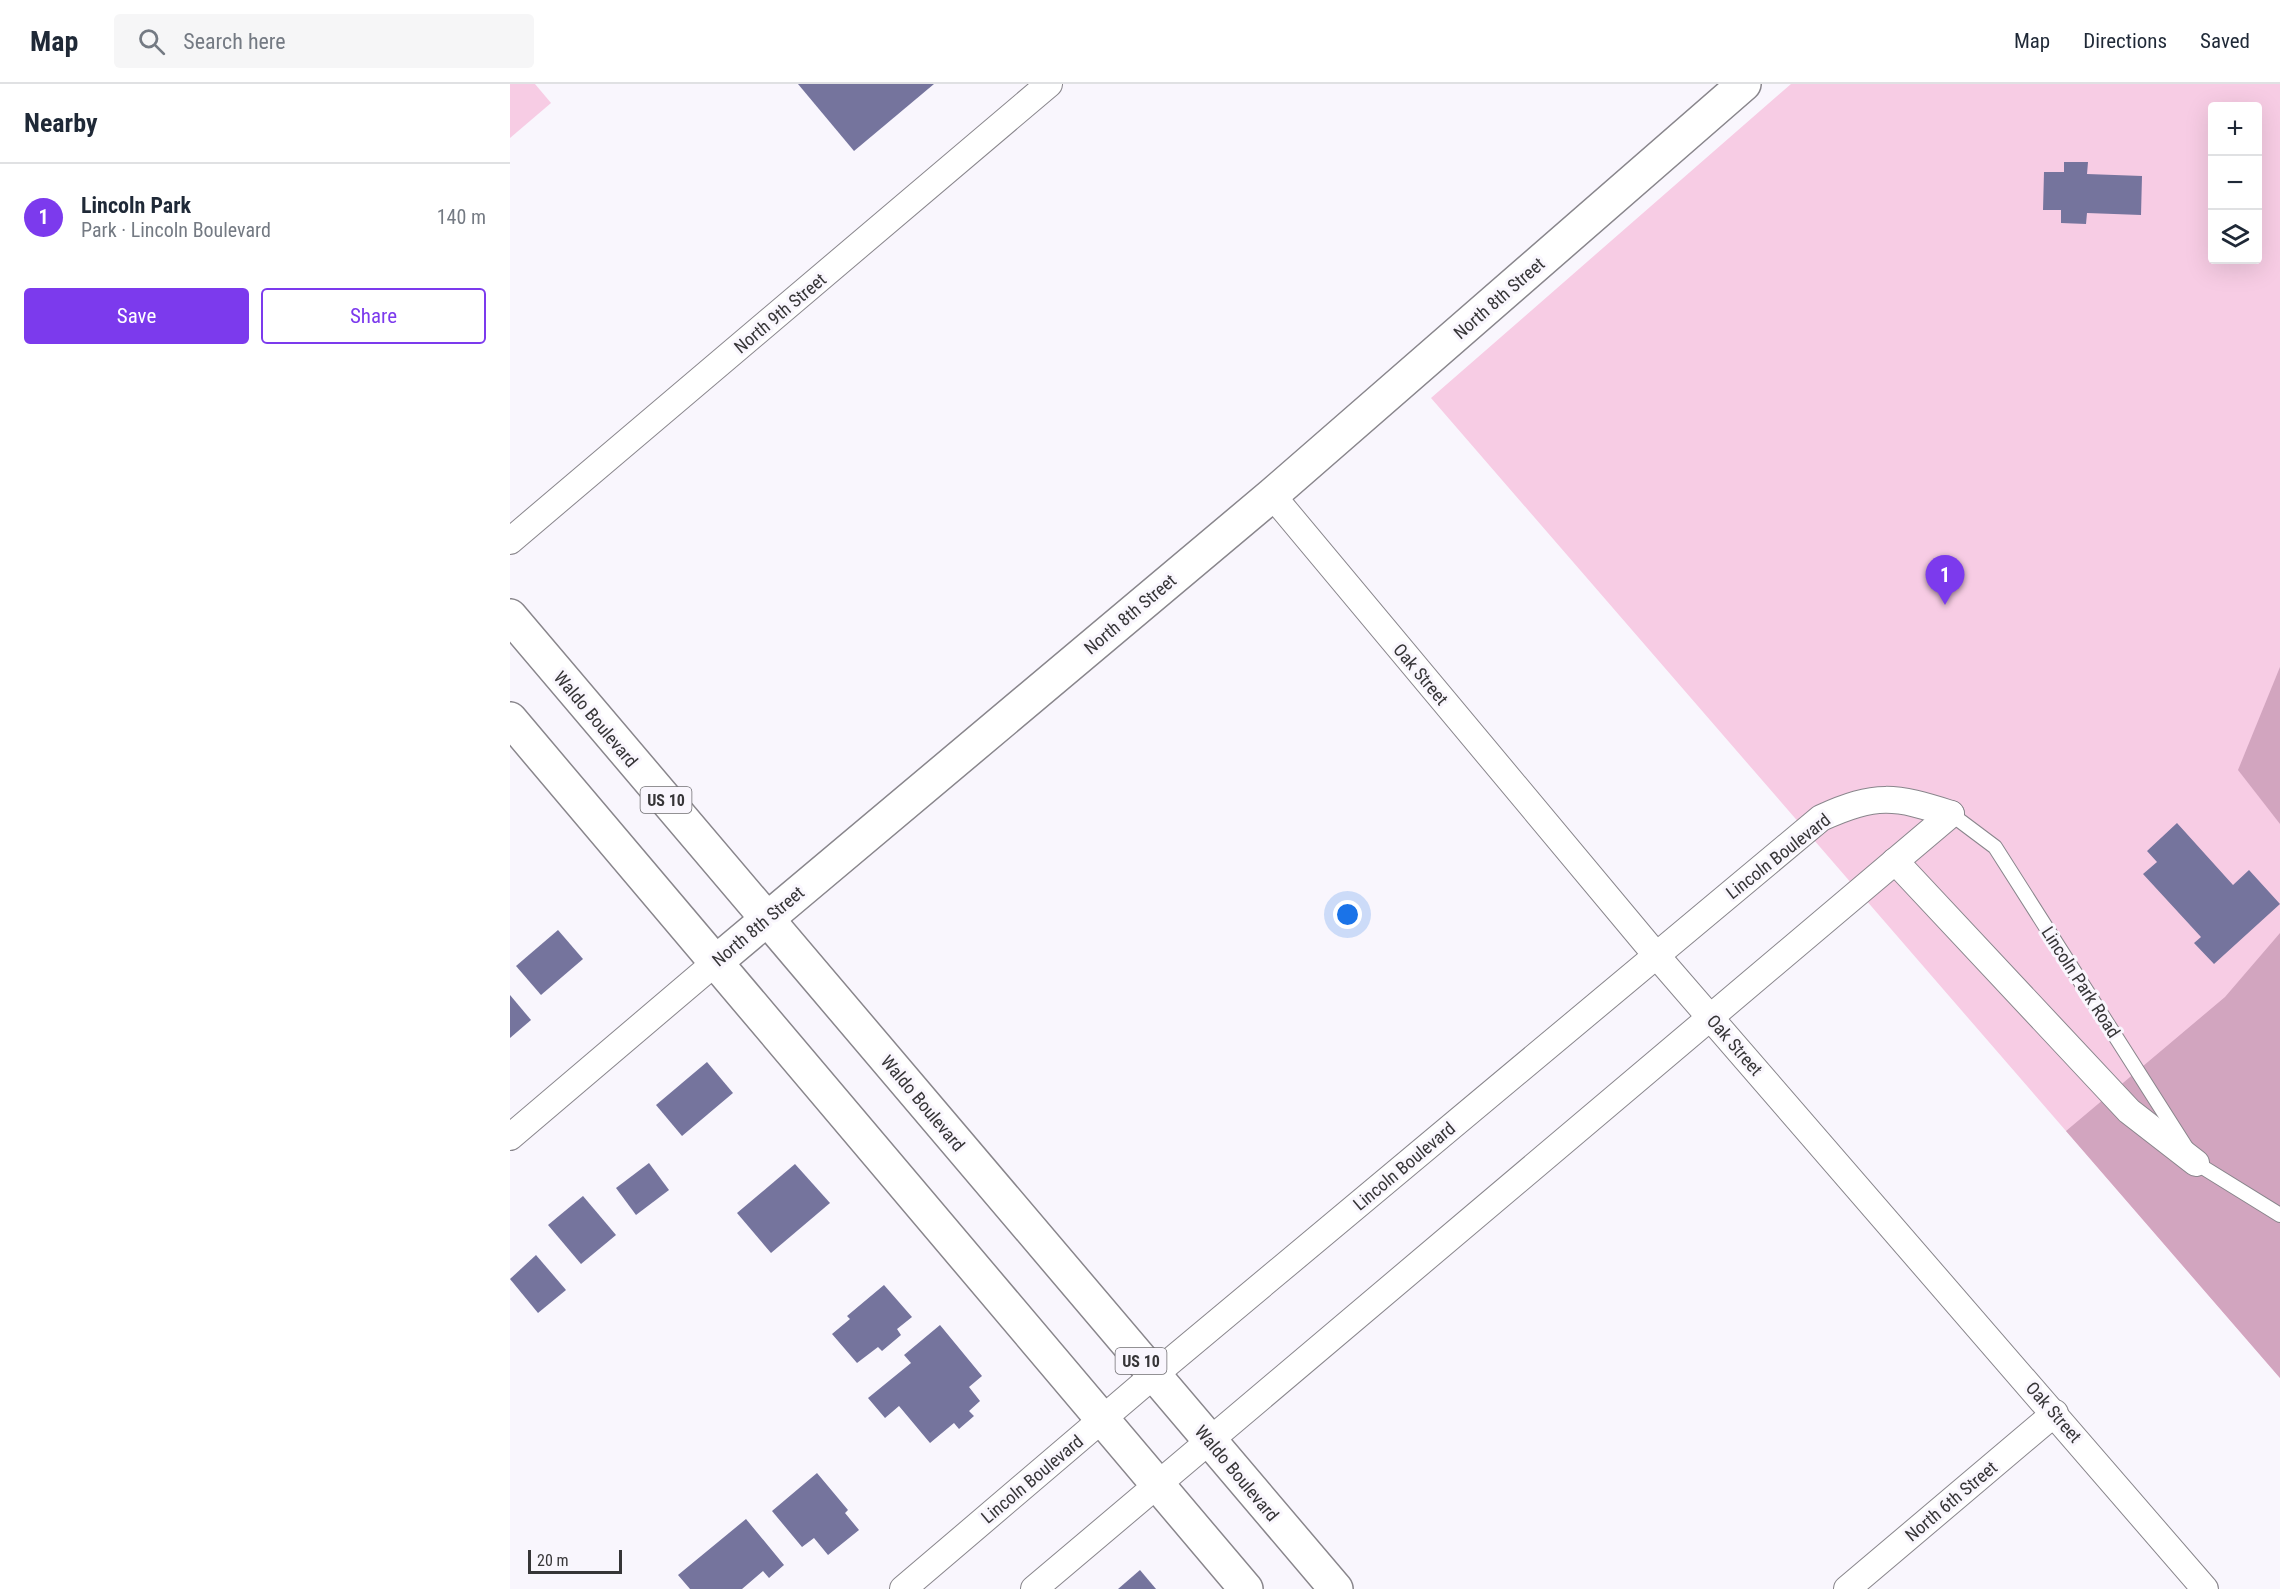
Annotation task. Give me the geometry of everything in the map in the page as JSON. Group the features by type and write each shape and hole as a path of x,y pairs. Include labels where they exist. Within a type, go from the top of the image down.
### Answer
{"main road":[{"name":"North 8th Street","path":"716,962 1272,495 1733,88"},
{"name":"Waldo Boulevard","path":"510,616 1336,1589"},
{"path":"510,719 1246,1589"}],"street":[{"name":"North 9th Street","path":"510,541 1049,84"},
{"name":"Oak Street","path":"1272,495 1656,955 2055,1413 2205,1589"},
{"name":"Lincoln Boulevard","path":"903,1589 1154,1375 1821,818 1855,802 1889,799 1951,814"},
{"path":"1034,1589 1951,814"},
{"name":"Lincoln Park Road","path":"1895,861 2129,1112 2196,1163"},
{"name":"North 8th Street","path":"510,1137 716,962"},
{"name":"North 6th Street","path":"1847,1589 2055,1413"}],"lane":[{"name":"Lincoln Park Road","path":"1951,814 1995,847 2196,1163 2280,1215"}],"shaded area":[{"path":"510,84 535,84 551,103 510,138"},
{"path":"1791,84 2280,84 2280,1378 1431,398"},
{"path":"2280,667 2280,824 2238,770"},
{"path":"2280,933 2280,1378 2066,1131 2225,997"}],"building":[{"path":"798,84 934,84 854,151"},
{"path":"2064,162 2088,162 2087,174 2142,176 2141,215 2087,213 2086,224 2061,223 2061,210 2043,210 2044,172 2064,172"},
{"path":"2177,823 2233,885 2249,870 2280,904 2214,964 2194,943 2201,937 2143,874 2157,862 2147,851"},
{"path":"558,930 583,959 541,995 516,966"},
{"path":"510,995 531,1020 510,1038"},
{"path":"707,1062 733,1093 682,1136 656,1105"},
{"path":"649,1163 669,1190 636,1215 616,1188"},
{"path":"795,1164 830,1203 771,1253 737,1213"},
{"path":"583,1196 616,1235 581,1264 548,1225"},
{"path":"536,1255 566,1290 538,1313 510,1279"},
{"path":"884,1285 912,1317 897,1329 901,1335 882,1351 878,1347 857,1363 832,1334 850,1319 847,1316"},
{"path":"940,1325 982,1376 969,1387 980,1401 969,1411 974,1416 959,1429 954,1423 930,1443 899,1406 885,1418 868,1398 911,1363 904,1355"},
{"path":"817,1473 848,1510 845,1513 859,1530 828,1555 814,1538 802,1547 772,1511"},
{"path":"746,1519 784,1565 769,1578 763,1571 742,1589 690,1589 678,1575"},
{"path":"1140,1570 1156,1589 1118,1589"}],"place":[{"name":"Lincoln Park","path":"1945,605"}]}
